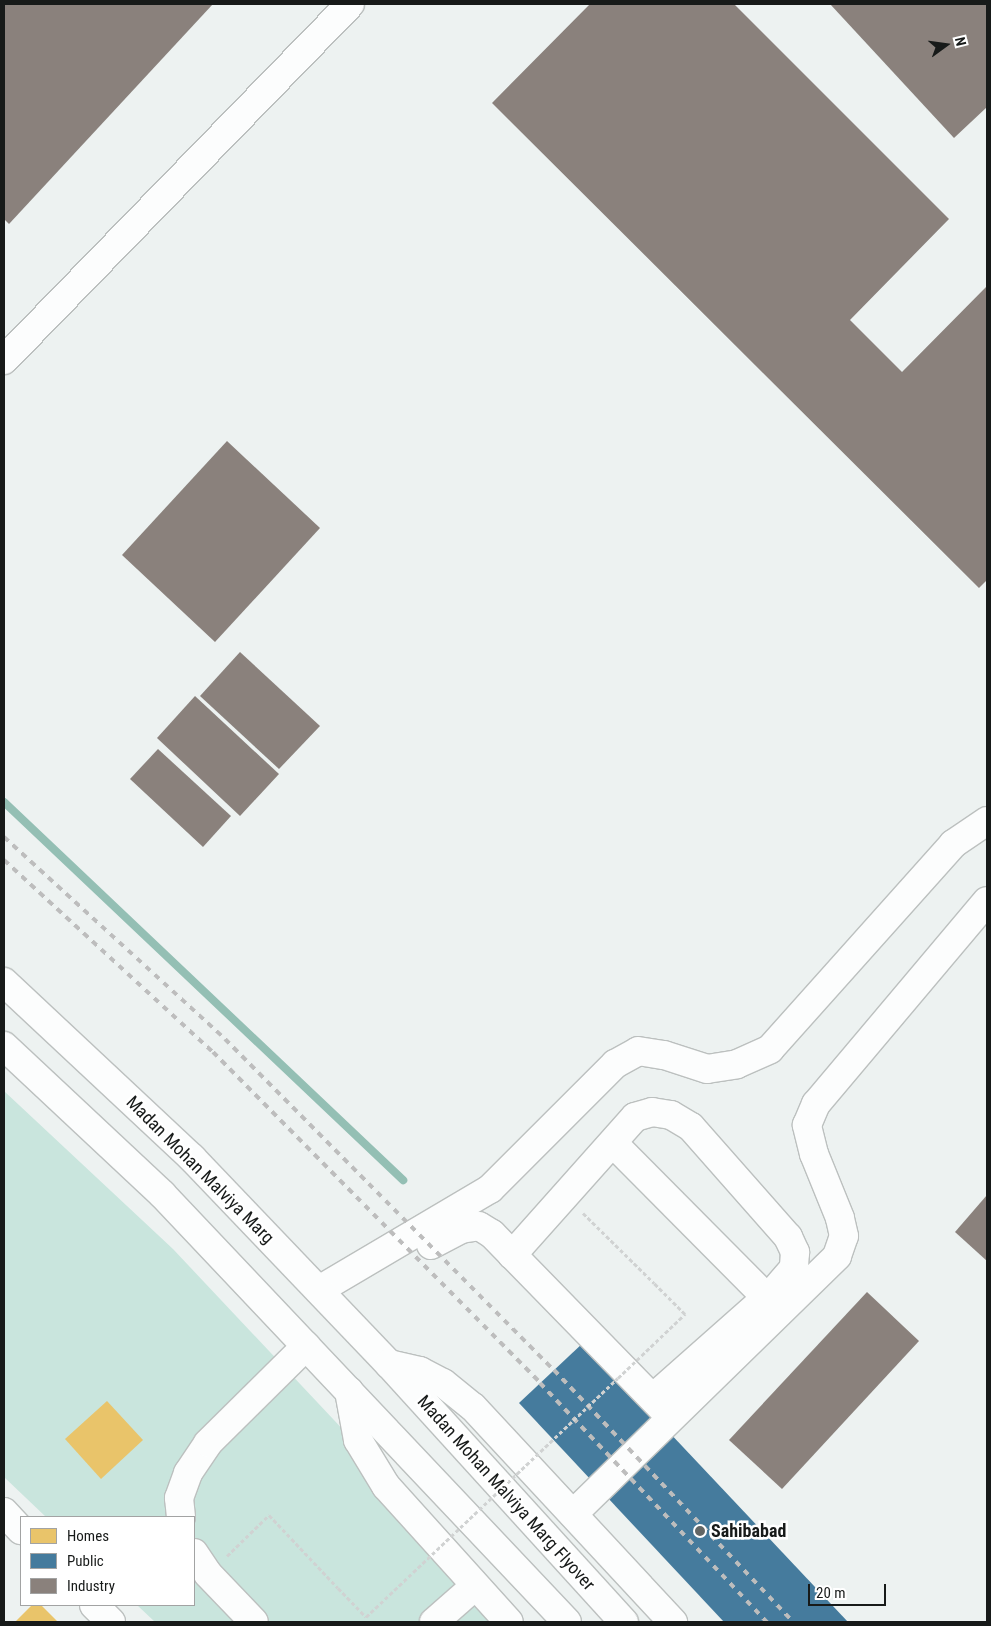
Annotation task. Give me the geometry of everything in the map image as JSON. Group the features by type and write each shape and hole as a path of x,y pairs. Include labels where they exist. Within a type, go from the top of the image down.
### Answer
{"main road":[{"path":"4,360 350,4"},
{"path":"324,1296 490,1189 615,1064 638,1051 664,1055 707,1069 737,1064 770,1049 953,844 987,821"},
{"path":"573,1514 837,1256 844,1236 840,1218 814,1154 807,1125 816,1104 987,901"},
{"name":"Madan Mohan Malviya Marg","path":"4,982 192,1158 389,1364"},
{"path":"4,1046 162,1194 567,1622"},
{"path":"512,1255 635,1117 652,1112 671,1115 691,1127 788,1237 795,1252 794,1268 767,1298 653,1398"},
{"path":"613,1142 767,1298"},
{"path":"324,1296 461,1229 479,1226 512,1255 672,1418"},
{"path":"181,1516 179,1498 188,1473 208,1443 306,1346"},
{"path":"389,1364 420,1371 443,1382 466,1401 673,1622"},
{"name":"Madan Mohan Malviya Marg Flyover","path":"389,1364 624,1622"},
{"path":"349,1391 358,1440 370,1462 406,1511 509,1622"},
{"path":"4,1512 20,1529"},
{"path":"201,1563 254,1622"},
{"path":"434,1622 475,1586"},
{"path":"95,1606 111,1622"}],"path":[{"path":"201,1563 269,1515 366,1617 685,1314 596,1226"}],"green space":[{"path":"4,1091 173,1249 524,1622 155,1622 138,1606 195,1606 195,1516 45,1516 4,1477"}],"building: Homes":[{"path":"107,1401 143,1440 101,1479 65,1439"},
{"path":"31,1606 42,1606 58,1622 15,1622"}],"building: Public":[{"name":"Sahibabad","path":"584,1342 848,1622 724,1622 519,1403"}],"building: Industry":[{"path":"4,4 213,4 9,224 4,219"},
{"path":"590,4 734,4 949,219 850,320 902,372 987,286 987,580 979,588 492,103"},
{"path":"830,4 987,4 987,107 954,138"},
{"path":"227,441 320,528 215,642 122,555"},
{"path":"240,652 320,726 279,769 200,696"},
{"path":"195,696 279,774 240,816 157,738"},
{"path":"158,749 231,816 203,847 130,779"},
{"path":"987,1195 987,1261 955,1232"},
{"path":"867,1292 919,1341 782,1489 729,1440"}],"waterway":[{"path":"4,802 403,1180"}],"railway":[{"path":"4,837 225,1039 554,1370 793,1622"},
{"path":"4,860 213,1052 540,1383 767,1622"}],"place":[{"name":"Sahibabad","path":"700,1531"}]}
